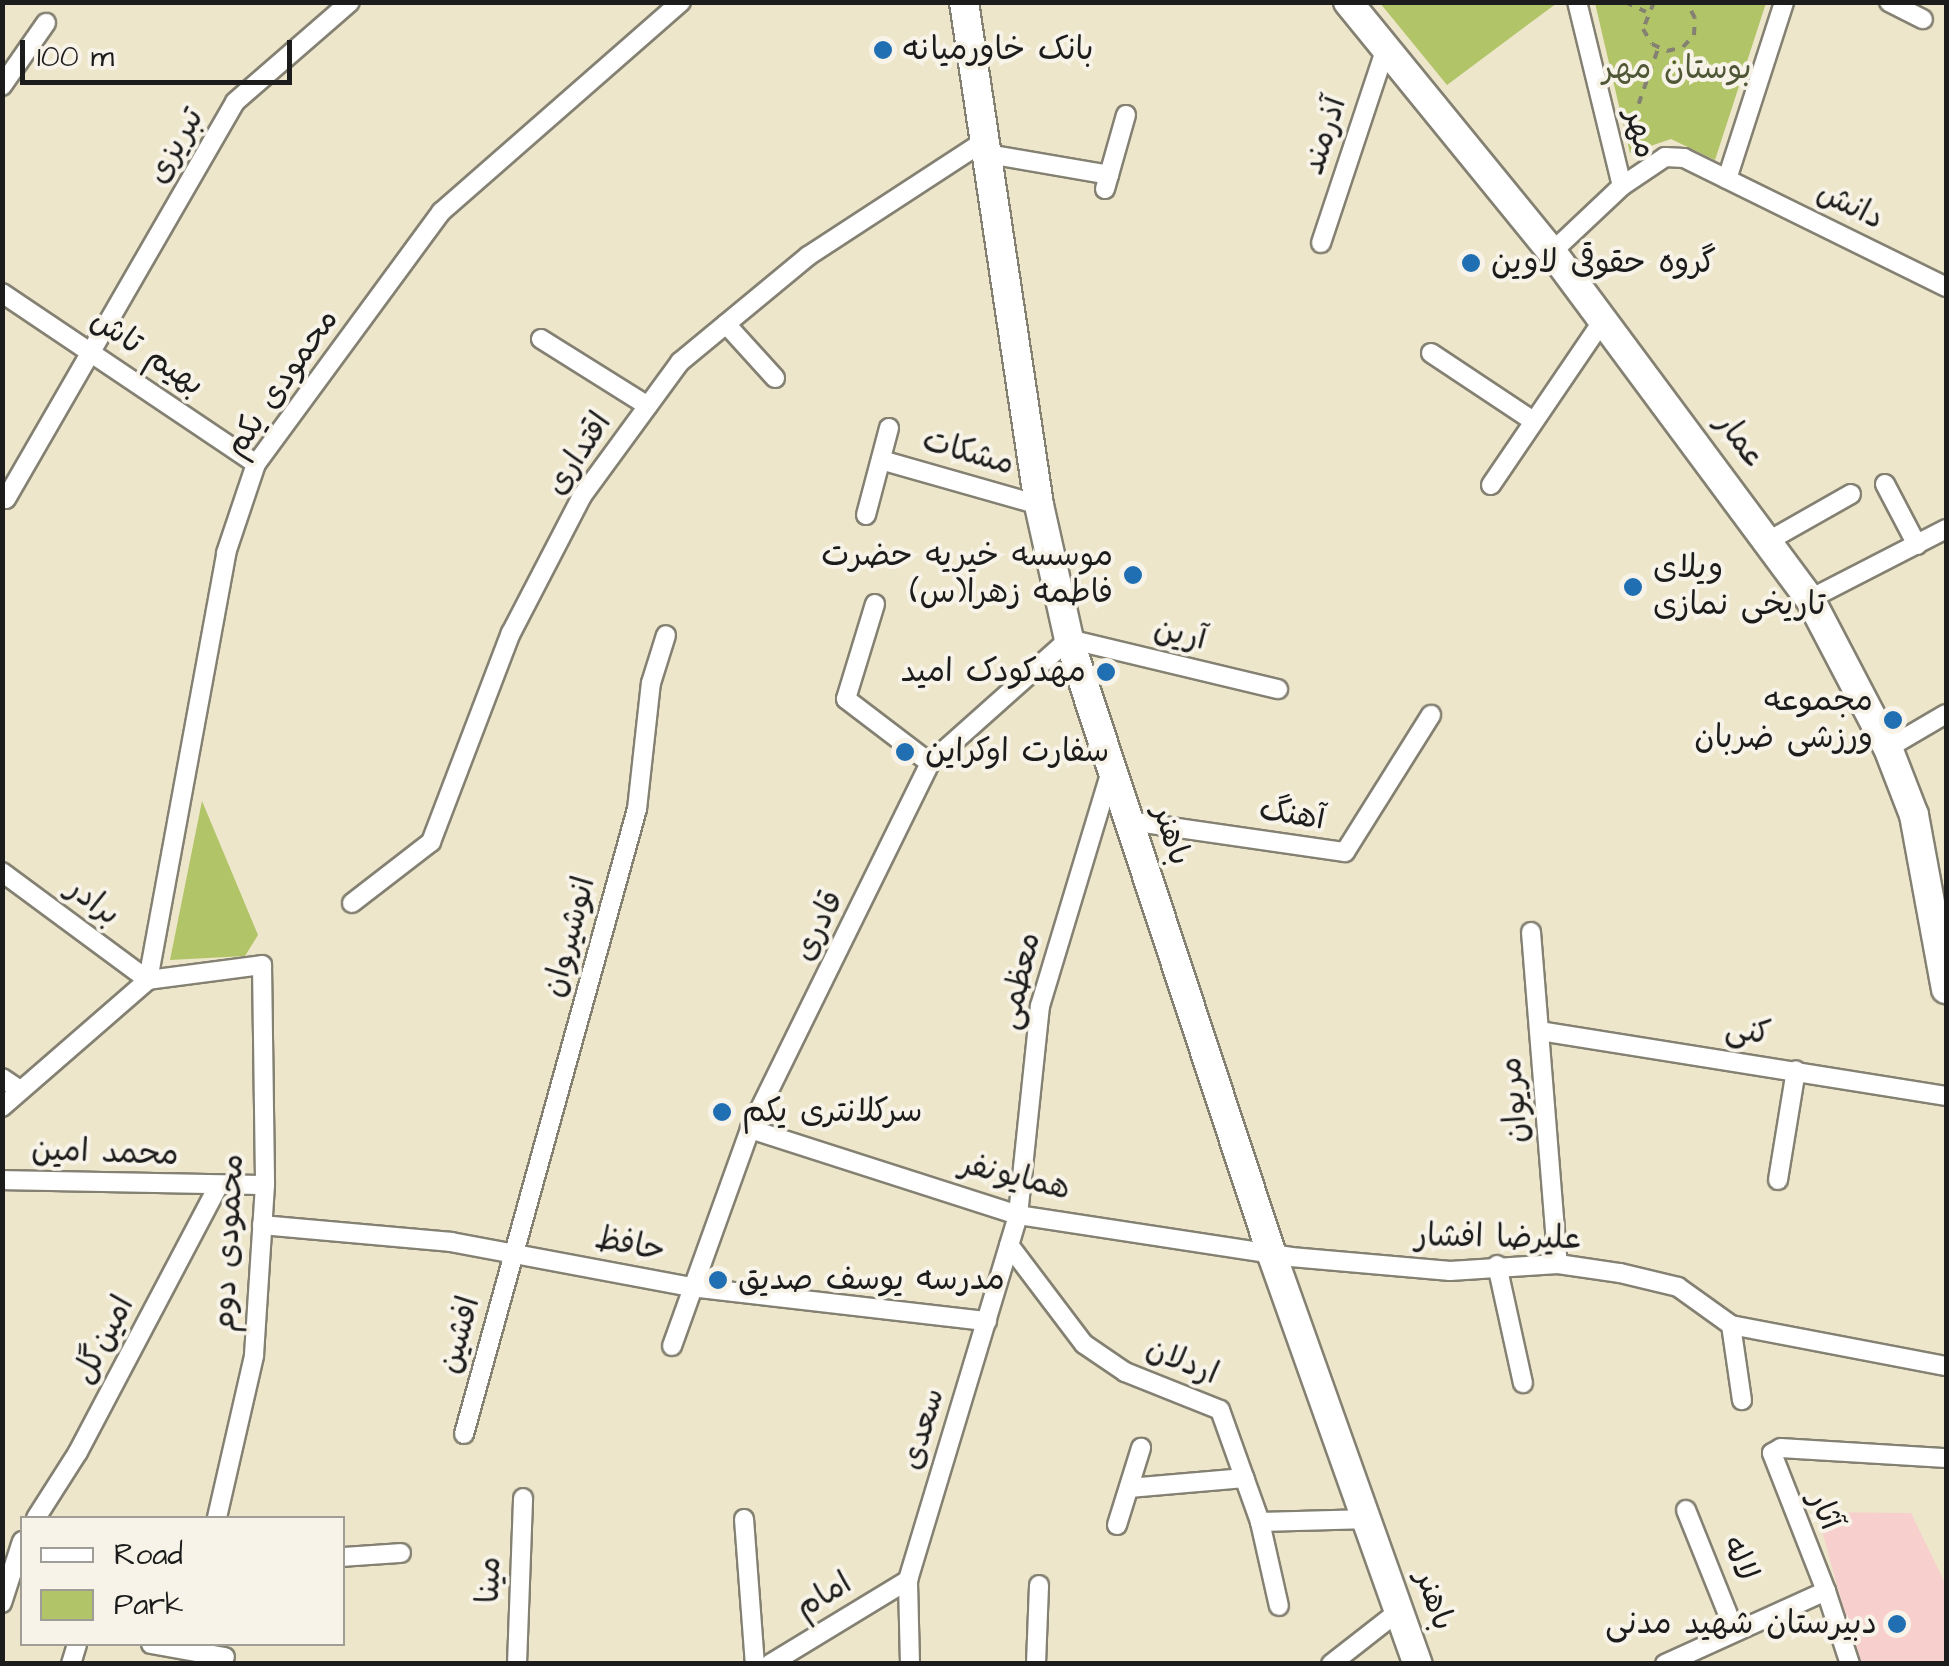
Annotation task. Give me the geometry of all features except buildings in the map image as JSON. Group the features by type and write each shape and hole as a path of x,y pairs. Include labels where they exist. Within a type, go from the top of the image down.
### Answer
{"main road":[{"name":"باهنر","path":"964,2 1039,505 1069,640 1272,1255 1370,1519 1418,1664"},
{"name":"عمار","path":"1348,2 1552,252 1770,540 1810,600 1888,748 1914,815 1946,989"}],"street":[{"name":"تبریزی","path":"6,499 235,102 350,2"},
{"name":"محمودی یکم","path":"148,980 226,553 256,464 440,212 681,2"},
{"name":"مهر","path":"1552,252 1622,186 1577,2"},
{"path":"1726,179 1784,2"},
{"path":"1889,2 1923,18"},
{"path":"2,86 46,23"},
{"name":"آذرمند","path":"1322,243 1386,48"},
{"path":"987,147 1108,182 1126,114"},
{"name":"اقتداری","path":"352,903 431,842 512,633 582,496 680,362 808,256 987,147"},
{"name":"دانش","path":"1622,186 1665,156 1726,179 1946,287"},
{"name":"بهیم تاش","path":"2,293 256,464"},
{"path":"1491,485 1604,320"},
{"path":"726,324 775,378"},
{"path":"541,339 648,406"},
{"path":"1431,353 1532,420"},
{"name":"مشکات","path":"866,515 889,428"},
{"name":"مشکات","path":"881,460 1039,505"},
{"path":"1885,484 1917,545"},
{"path":"1770,540 1851,494"},
{"path":"1810,600 1946,529"},
{"path":"875,604 846,700 930,764"},
{"name":"انوشیروان","path":"514,1252 637,809 651,683 666,635"},
{"name":"آرین","path":"1069,640 1278,689"},
{"name":"قادری","path":"672,1346 750,1129 930,764 1069,640"},
{"path":"1888,748 1946,714"},
{"name":"آهنگ","path":"1129,821 1345,852 1431,715"},
{"name":"معظمی","path":"1018,1214 1040,1006 1112,767"},
{"name":"برادر","path":"2,872 148,980"},
{"name":"مریوان","path":"1531,932 1558,1264"},
{"name":"محمودی دوم","path":"148,980 262,965 266,1185 254,1356 218,1516"},
{"path":"2,1107 148,980"},
{"name":"کنی","path":"1540,1032 1946,1096"},
{"path":"1778,1180 1796,1070"},
{"path":"2,1078 20,1090"},
{"name":"همایونفر","path":"750,1129 1018,1214 1272,1255"},
{"name":"محمد امین","path":"2,1180 266,1185"},
{"name":"امین‌گل","path":"37,1516 78,1452 218,1186"},
{"name":"سعدی","path":"910,1664 908,1580 1018,1214"},
{"name":"حافظ","path":"262,1225 514,1252 692,1287 987,1321"},
{"name":"اردلان","path":"1010,1245 1084,1344 1126,1372 1220,1410 1260,1522 1278,1606"},
{"name":"افشین","path":"464,1434 514,1252"},
{"name":"علیرضا افشار","path":"1272,1255 1450,1271 1558,1264 1664,1282 1731,1325 1946,1366"},
{"path":"1498,1265 1523,1382"},
{"path":"1731,1325 1742,1400"},
{"path":"1116,1525 1141,1448"},
{"name":"آثار","path":"1826,1591 1772,1453 1781,1448 1946,1458"},
{"path":"1128,1488 1245,1478"},
{"name":"مینا","path":"518,1664 523,1498"},
{"name":"لاله","path":"1686,1510 1735,1632"},
{"path":"744,1518 756,1664"},
{"path":"1260,1522 1370,1519"},
{"path":"2,1603 20,1547"},
{"path":"345,1557 401,1552"},
{"name":"امام","path":"770,1664 908,1580"},
{"path":"1036,1664 1039,1585"},
{"path":"1665,1664 1684,1659 1826,1591 1850,1664"},
{"path":"1330,1664 1400,1610"},
{"path":"163,1646 225,1655"}],"path":[{"path":"1626,2 1646,12"},
{"path":"1654,2 1646,12 1643,30 1658,49 1675,50 1690,42 1696,18 1686,2"},
{"path":"1617,166 1658,49"}],"shaded area":[{"name":"دبیرستان شهید مدنی","path":"1817,1512 1911,1513 1946,1585 1946,1663 1858,1663"}],"green space":[{"name":"بوستان مهر","path":"1380,3 1557,3 1447,85"},
{"name":"بوستان مهر","path":"1595,3 1766,3 1715,160 1671,139 1630,153"},
{"path":"202,801 258,935 245,956 170,960"}],"place":[{"name":"بانک خاورمیانه","path":"883,50"},
{"name":"گروه حقوقی لاوین","path":"1471,263"},
{"name":"موسسه خیریه حضرت فاطمه زهرا(س)","path":"1133,575"},
{"name":"ویلای تاریخی نمازی","path":"1633,587"},
{"name":"مهدکودک امید","path":"1106,672"},
{"name":"مجموعه ورزشی ضربان","path":"1893,720"},
{"name":"سفارت اوکراین","path":"905,752"},
{"name":"سرکلانتری یکم","path":"722,1112"},
{"name":"مدرسه یوسف صدیق","path":"718,1280"},
{"name":"دبیرستان شهید مدنی","path":"1897,1624"}]}
